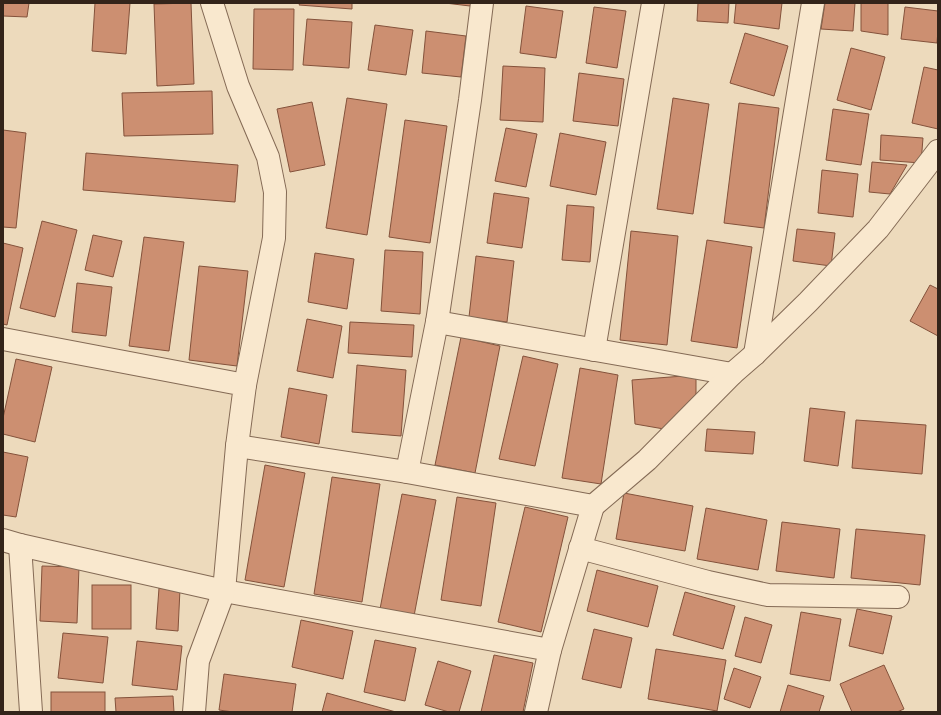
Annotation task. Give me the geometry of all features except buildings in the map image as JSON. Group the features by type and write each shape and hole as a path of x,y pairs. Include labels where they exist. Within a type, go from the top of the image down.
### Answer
{"street":[{"path":"194,712 198,661 224,591 237,446 245,385 274,238 275,192 268,157 238,86 212,3"},
{"path":"407,472 437,322 470,100 482,3"},
{"path":"594,350 653,3"},
{"path":"755,354 813,3"},
{"path":"536,712 550,650 593,506 647,460 732,374 755,354 808,302 878,229 938,151"},
{"path":"437,322 732,374"},
{"path":"3,339 245,385"},
{"path":"237,446 407,472 593,506"},
{"path":"30,712 11,543 224,591 550,650"},
{"path":"580,548 708,582 768,595 898,597"}]}
